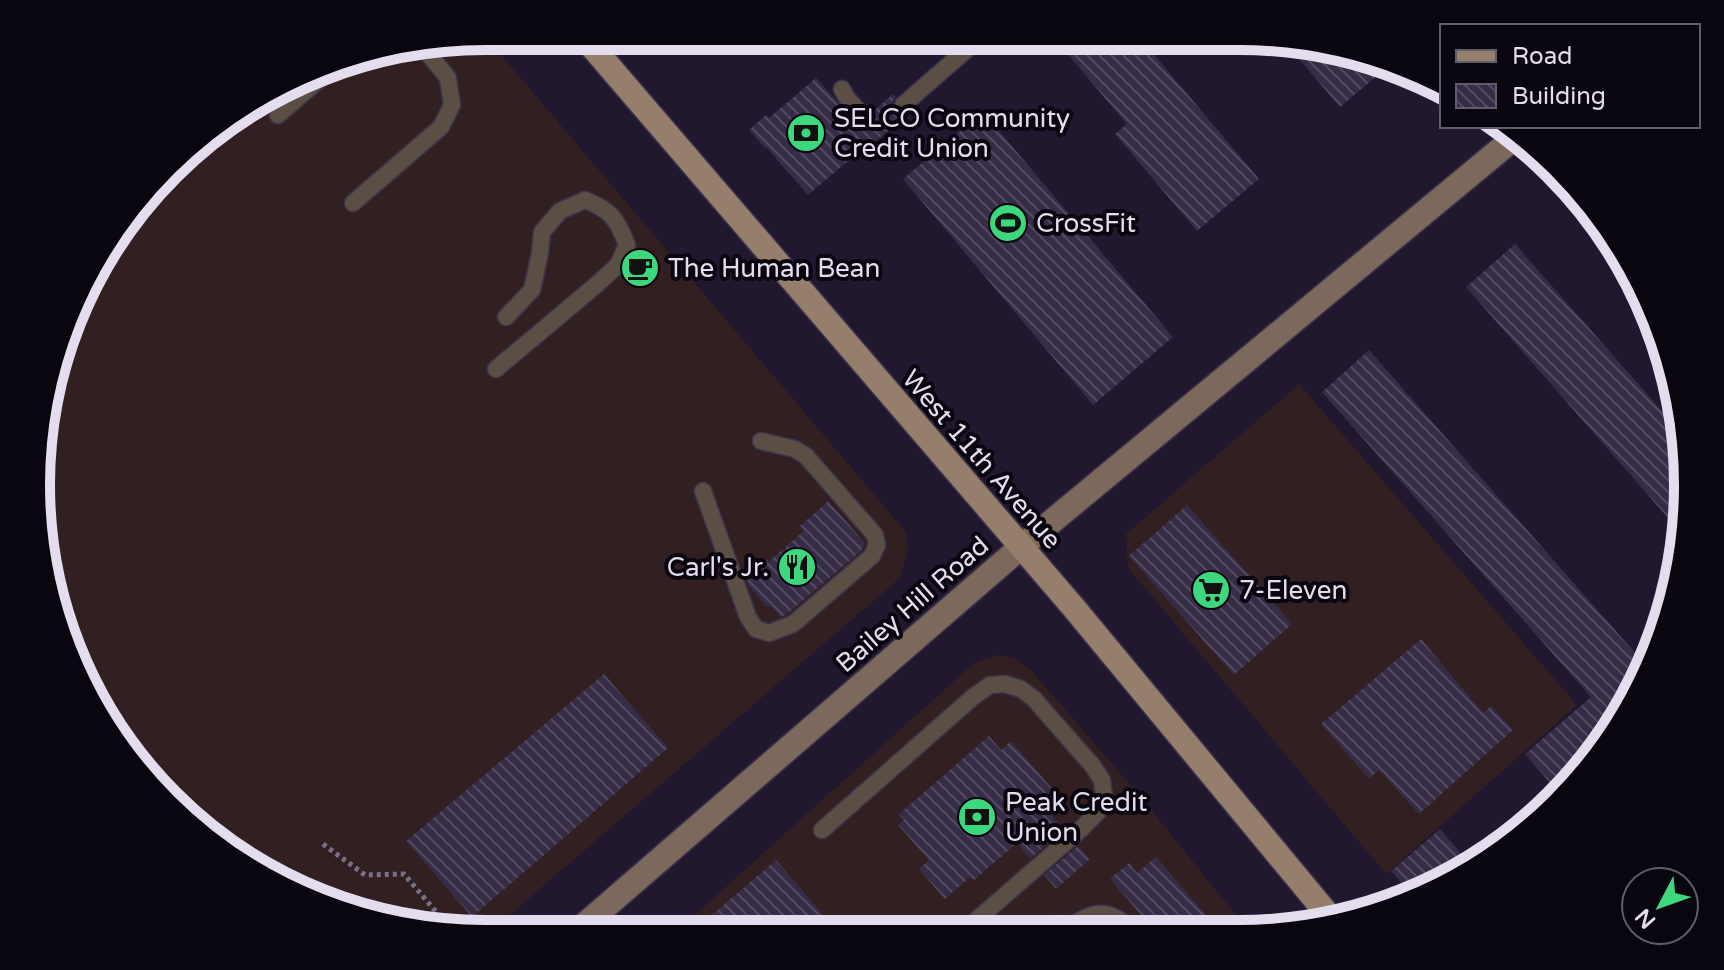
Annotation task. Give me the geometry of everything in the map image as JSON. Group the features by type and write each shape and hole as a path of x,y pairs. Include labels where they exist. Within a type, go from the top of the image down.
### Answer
{"main road":[{"name":"West 11th Avenue","path":"595,50 1074,608 1325,912"},
{"name":"Bailey Hill Road","path":"590,920 1021,547 1508,143"}],"lane":[{"path":"903,105 966,50"},
{"path":"353,203 441,127 452,105 448,78 428,54"},
{"path":"278,115 311,87"},
{"path":"842,89 865,118"},
{"path":"496,369 618,265 627,245 618,222 603,207 585,200 560,211 542,232 532,290 506,317"},
{"path":"703,491 748,617 756,629 769,633 793,624 872,556 877,545 875,535 806,456 795,449 761,441"},
{"path":"822,830 981,691 990,685 1005,684 1021,689 1034,699 1092,765 1102,780 1104,796 1098,812 1082,828 977,920"},
{"path":"1080,920 1097,914 1111,914 1121,920"}],"path":[{"path":"323,844 365,875 404,874 441,917"}],"shaded area":[{"path":"497,50 906,532 908,549 900,578 504,920 457,919 400,912 319,887 243,847 177,793 123,727 83,651 58,570 50,485 58,400 73,345 108,267 158,198 220,140 267,108 345,73 400,58"},
{"path":"1299,384 1577,705 1386,874 1128,568 1126,534"},
{"path":"999,655 1014,658 1030,669 1145,802 1240,920 689,920 974,663"}],"building":[{"path":"1064,50 1150,50 1259,179 1197,231 1115,134 1127,124"},
{"path":"1295,54 1324,58 1380,73 1340,107"},
{"path":"816,78 861,128 873,126 874,111 893,94 896,97 892,102 894,112 900,116 906,115 808,195 749,130 766,115 769,118"},
{"path":"983,112 1173,337 1093,405 903,179"},
{"path":"1515,244 1669,419 1674,485 1672,522 1466,287"},
{"path":"1369,350 1638,657 1601,727 1569,768 1551,784 1525,754 1591,697 1322,392"},
{"name":"Carl's Jr.","path":"828,501 865,543 861,551 781,617 771,606 767,607 749,586 746,577 804,531 800,526"},
{"name":"7-Eleven","path":"1187,505 1292,624 1234,675 1129,556"},
{"path":"1421,639 1483,713 1491,706 1513,730 1419,814 1379,770 1369,779 1321,724"},
{"path":"604,674 668,748 472,917 406,841"},
{"name":"Peak Credit Union","path":"989,736 1001,750 1011,741 1061,799 1048,811 1064,829 1030,859 1017,843 974,880 970,877 945,899 919,869 929,860 898,825 904,820 899,814"},
{"path":"1440,829 1464,857 1405,887 1391,871"},
{"path":"1078,846 1090,859 1056,889 1044,875"},
{"path":"1156,857 1210,920 1145,920 1110,879 1129,863 1137,873"},
{"path":"776,860 828,920 706,920"}],"place":[{"name":"SELCO Community Credit Union","path":"806,133"},
{"name":"CrossFit","path":"1008,223"},
{"name":"The Human Bean","path":"640,268"},
{"name":"Carl's Jr.","path":"797,567"},
{"name":"7-Eleven","path":"1211,590"},
{"name":"Peak Credit Union","path":"977,817"}]}
